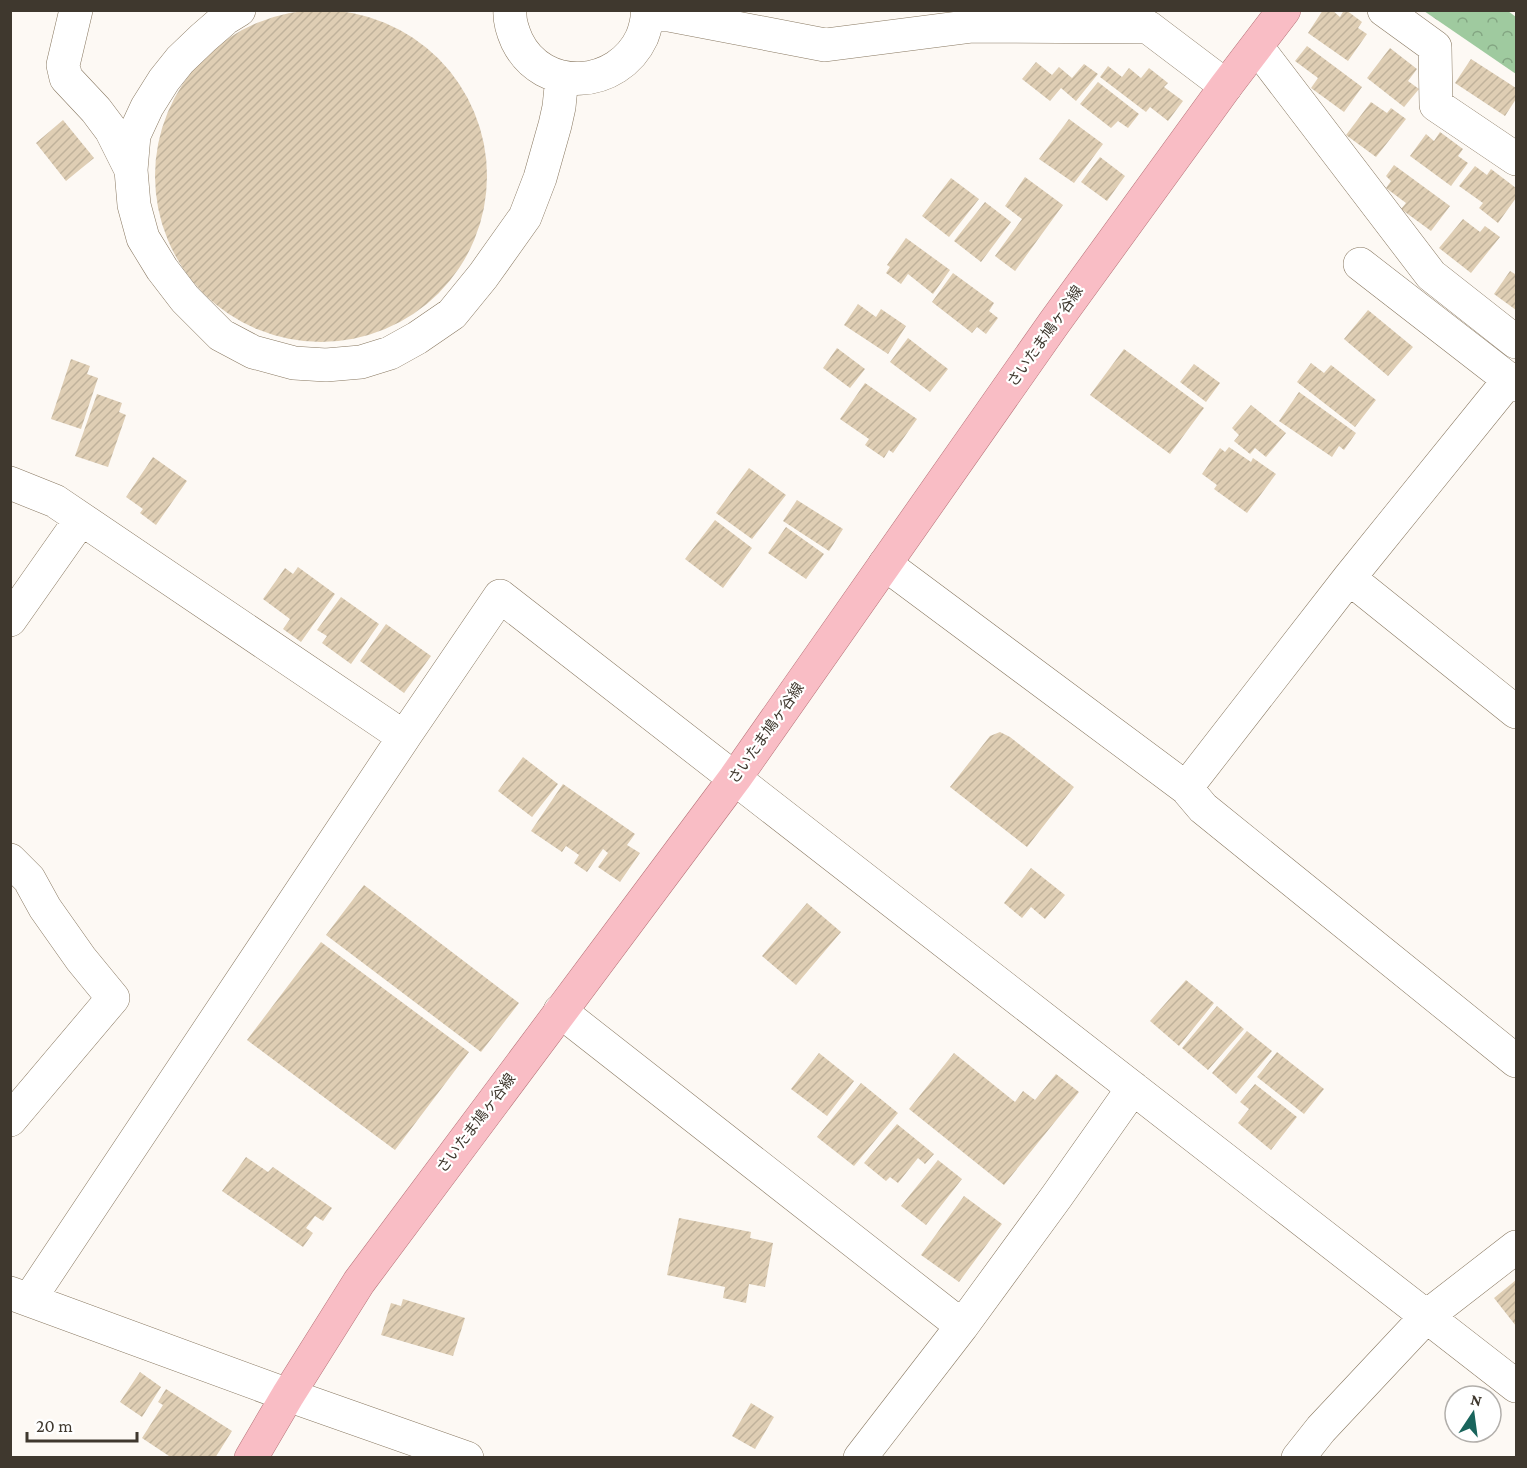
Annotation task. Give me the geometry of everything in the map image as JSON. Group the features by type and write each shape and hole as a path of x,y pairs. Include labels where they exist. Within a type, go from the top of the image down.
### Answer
{"main road":[{"name":"さいたま鳩ヶ谷線","path":"251,1458 359,1282 735,778 1054,323 1284,10"}],"street":[{"path":"76,10 63,65 66,78 111,130 131,170"},
{"path":"239,10 226,18 180,60 147,107 134,135 131,170 134,205 143,238 162,269 185,299 221,335 253,352 294,363 326,366 361,362 390,353 452,314 483,276 525,217 540,178 559,107 562,77"},
{"path":"510,10 513,32 520,48 531,61 545,71 562,77 579,79 596,77 612,71 626,61 637,48 644,32 647,13 784,23 825,45 973,26 1148,27 1226,86"},
{"path":"1384,10 1435,47 1436,105 1516,159"},
{"path":"1257,47 1431,275 1516,342"},
{"path":"80,92 147,107"},
{"path":"1186,788 1349,579 1513,383 1360,264"},
{"path":"10,483 55,501 404,737"},
{"path":"10,620 81,519"},
{"path":"885,564 1186,788 1203,808 1516,1061"},
{"path":"1349,579 1516,712"},
{"path":"467,1458 20,1297 500,596 1516,1386"},
{"path":"10,860 29,879 45,908 113,998 10,1120"},
{"path":"560,1011 962,1326"},
{"path":"860,1458 962,1326 1132,1088"},
{"path":"1298,1458 1321,1429 1427,1316 1516,1247"}],"green space":[{"path":"1424,11 1508,11 1516,17 1516,74"}],"building":[{"path":"321,10 353,13 384,23 413,38 438,59 459,84 474,113 484,144 487,176 484,208 474,239 459,268 438,293 413,314 384,329 353,339 321,342 289,339 258,329 229,314 204,293 183,268 168,239 158,208 155,176 158,144 168,113 183,84 204,59 229,38 258,23 289,13"},
{"path":"1323,10 1332,10 1340,17 1346,10 1362,22 1358,28 1367,34 1348,61 1308,33"},
{"path":"1307,46 1362,87 1344,112 1311,88 1318,78 1295,61"},
{"path":"1390,48 1417,69 1408,81 1419,89 1404,107 1367,78"},
{"path":"1471,59 1516,88 1516,99 1505,116 1455,83"},
{"path":"1036,62 1052,75 1059,67 1072,78 1084,64 1098,74 1076,101 1061,88 1050,101 1022,79"},
{"path":"1108,66 1122,77 1129,68 1141,78 1149,68 1168,83 1164,87 1183,101 1168,121 1150,107 1146,112 1100,77"},
{"path":"1098,82 1139,114 1128,128 1118,121 1111,128 1080,104"},
{"path":"1371,102 1387,113 1391,108 1406,119 1376,157 1346,135"},
{"path":"1069,119 1103,144 1074,183 1039,159"},
{"path":"63,120 94,158 66,181 36,143"},
{"path":"1440,132 1463,149 1458,156 1468,163 1451,186 1410,156 1426,134 1434,141"},
{"path":"1100,157 1125,176 1107,201 1081,182"},
{"path":"1394,165 1450,206 1431,231 1401,209 1406,203 1386,188 1391,181 1386,176"},
{"path":"1475,166 1487,175 1491,169 1516,188 1516,198 1498,223 1479,208 1483,203 1459,186"},
{"path":"1025,177 1063,205 1015,271 995,256 1022,219 1005,206"},
{"path":"951,178 979,199 949,237 922,216"},
{"path":"985,202 1011,222 981,262 954,241"},
{"path":"1463,219 1480,232 1485,226 1500,237 1471,273 1439,248"},
{"path":"906,238 950,270 933,294 908,274 901,284 886,273 890,267 887,265"},
{"path":"1510,271 1515,274 1516,271 1516,310 1494,294"},
{"path":"953,273 994,303 989,311 998,318 986,334 977,327 972,333 932,302"},
{"path":"858,304 876,317 881,309 906,326 888,354 844,325"},
{"path":"1368,310 1413,347 1388,376 1344,339"},
{"path":"908,338 948,369 930,392 890,362"},
{"path":"837,348 865,369 850,388 823,368"},
{"path":"1124,349 1204,408 1170,454 1090,395"},
{"path":"71,359 90,366 87,374 98,378 81,429 51,419"},
{"path":"1311,363 1324,373 1331,365 1376,400 1355,427 1297,382"},
{"path":"1194,364 1220,383 1206,402 1180,382"},
{"path":"865,383 917,419 893,453 889,450 884,458 865,445 869,439 840,419"},
{"path":"1299,392 1356,433 1344,450 1339,446 1332,457 1279,421"},
{"path":"97,394 122,403 119,412 126,415 108,467 75,456"},
{"path":"1251,405 1286,433 1266,457 1255,448 1250,454 1234,441 1239,435 1232,428"},
{"path":"1229,447 1251,462 1253,458 1276,474 1247,513 1214,489 1217,485 1202,474 1220,448 1225,452"},
{"path":"153,457 187,481 156,525 140,513 143,509 126,497"},
{"path":"749,468 786,495 752,539 716,513"},
{"path":"797,500 843,529 829,551 783,521"},
{"path":"715,520 752,548 723,588 685,559"},
{"path":"786,527 824,554 806,579 768,553"},
{"path":"298,567 335,594 301,642 283,629 290,619 263,599 285,568 293,574"},
{"path":"341,597 379,624 351,664 322,643 327,636 317,630"},
{"path":"386,624 431,656 404,693 360,661"},
{"path":"1000,732 1010,737 1074,787 1027,847 950,787 990,736"},
{"path":"523,757 558,784 532,817 498,791"},
{"path":"563,784 635,834 627,845 640,853 620,882 598,867 608,853 603,849 587,872 574,863 579,855 566,846 562,852 531,831"},
{"path":"1031,868 1065,895 1045,919 1031,907 1022,918 1004,903"},
{"path":"364,885 519,1003 481,1052 326,935"},
{"path":"807,903 841,932 796,985 762,956"},
{"path":"321,942 469,1052 395,1150 247,1040"},
{"path":"1186,980 1214,1003 1179,1046 1150,1021"},
{"path":"1217,1006 1244,1029 1208,1070 1182,1048"},
{"path":"1247,1031 1272,1051 1236,1094 1212,1073"},
{"path":"1277,1052 1324,1089 1304,1114 1257,1077"},
{"path":"819,1053 854,1081 827,1116 791,1089"},
{"path":"954,1053 1015,1102 1023,1091 1035,1100 1056,1074 1079,1092 1004,1185 909,1109"},
{"path":"861,1083 898,1113 854,1166 817,1137"},
{"path":"1255,1084 1297,1117 1271,1150 1238,1123 1249,1109 1240,1102"},
{"path":"897,1124 934,1154 925,1164 918,1158 898,1183 890,1177 886,1181 864,1163"},
{"path":"246,1157 268,1172 273,1167 332,1208 323,1221 315,1216 306,1228 313,1233 303,1247 222,1191"},
{"path":"938,1160 962,1179 926,1225 901,1206"},
{"path":"964,1196 1002,1224 959,1282 921,1255"},
{"path":"679,1218 751,1232 750,1238 773,1243 765,1287 749,1284 746,1303 723,1298 725,1287 667,1275"},
{"path":"1516,1280 1516,1326 1494,1298"},
{"path":"403,1299 465,1318 453,1356 381,1335 391,1303 401,1306"},
{"path":"140,1372 161,1387 142,1417 120,1402"},
{"path":"166,1389 232,1431 215,1458 183,1458 180,1456 172,1458 142,1438 163,1405 158,1402"},
{"path":"751,1403 774,1417 755,1449 732,1436"}]}
